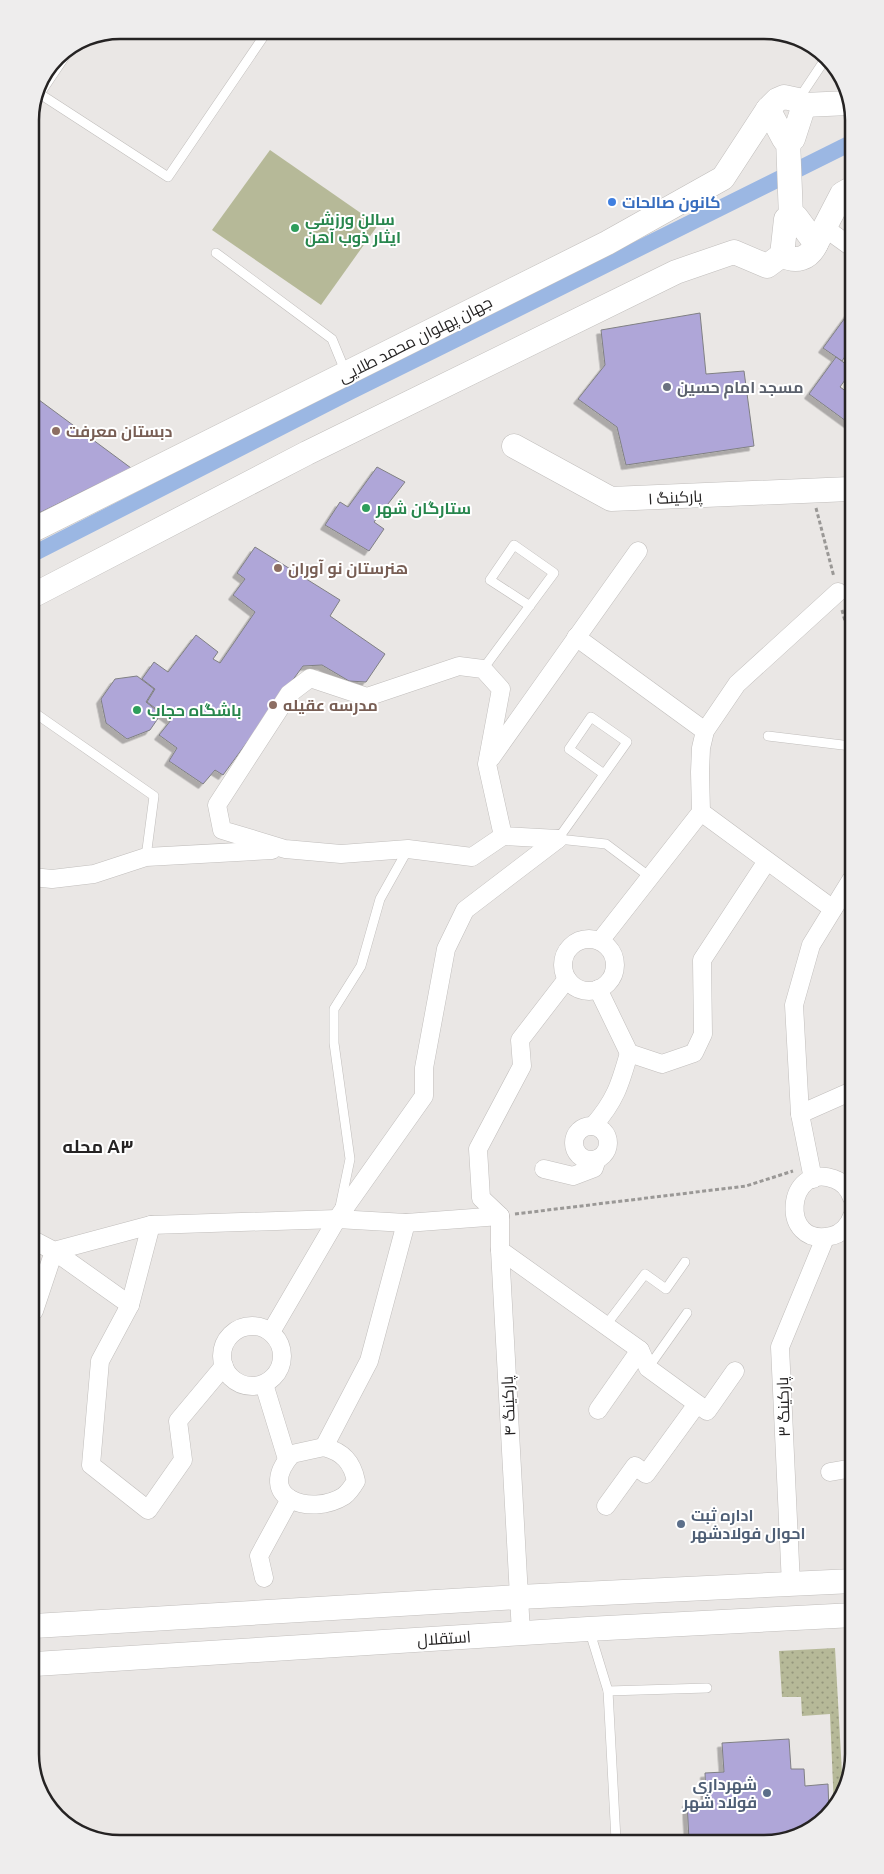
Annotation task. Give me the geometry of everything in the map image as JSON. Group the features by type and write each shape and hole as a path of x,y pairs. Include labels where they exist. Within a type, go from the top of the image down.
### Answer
{"street":[{"path":"801,102 793,139 784,140 768,109 777,100 784,97 801,102 843,103"},
{"name":"جهان پهلوان محمد طلایی","path":"39,527 607,243 723,178 768,109"},
{"path":"788,139 792,218"},
{"path":"782,255 795,260 803,259 813,250 842,194 845,192"},
{"path":"39,592 324,445 676,272 734,252 767,266 782,255 786,219 796,217 821,236 845,244"},
{"name":"پارکینگ ۱","path":"514,446 611,499 845,489"},
{"path":"487,764 638,551"},
{"path":"600,941 701,812 701,748 705,731 737,684 838,592"},
{"path":"576,637 705,731"},
{"path":"285,849 222,830 217,805 289,694 310,678 367,697 459,666 483,669 501,689 487,764 503,836"},
{"path":"701,812 834,909"},
{"path":"39,878 52,879 94,874 146,857 285,849 341,854 408,849 472,857 503,836 558,839"},
{"path":"271,1332 337,1219 424,1096 424,1068 446,949 465,910 558,839"},
{"path":"629,1053 662,1064 694,1053 703,1034 702,960 766,861"},
{"path":"845,891 811,945 794,1006 800,1114 811,1172 794,1200 795,1218 799,1226 814,1236 825,1238 835,1236 845,1228"},
{"path":"584,939 600,941 612,953 614,969 611,978 598,989 590,991 581,990 567,980 563,971 565,954 576,942 584,939"},
{"path":"500,1216 481,1198 478,1149 522,1066 520,1040 567,980"},
{"path":"593,1126 608,1109 620,1085 629,1053 598,989"},
{"path":"800,1114 845,1094"},
{"path":"593,1126 603,1131 608,1141 606,1152 597,1159 586,1160 576,1153 573,1142 582,1128 593,1126"},
{"path":"544,1169 573,1176 594,1168 597,1159"},
{"path":"811,1172 833,1178 845,1185"},
{"path":"54,1251 151,1225 337,1219 406,1223 500,1216"},
{"name":"پارکینگ ۴","path":"500,1216 500,1250 521,1633"},
{"path":"324,1447 370,1361 406,1223"},
{"path":"151,1225 130,1305 100,1361 91,1465 148,1510 183,1460 178,1421 224,1366"},
{"name":"پارکینگ ۳","path":"791,1585 780,1347 825,1238"},
{"path":"39,1243 54,1251 130,1305"},
{"path":"500,1250 640,1350 648,1368 707,1411 735,1371"},
{"path":"39,1296 54,1251"},
{"path":"252,1325 262,1326 271,1332 278,1339 282,1349 282,1360 279,1370 273,1378 264,1384 243,1385 235,1381 224,1366 222,1357 222,1348 232,1333 241,1327 252,1325"},
{"path":"598,1410 640,1350"},
{"path":"264,1384 287,1459"},
{"path":"606,1506 635,1466 646,1474 697,1404"},
{"path":"324,1447 342,1455 350,1464 356,1481 352,1488 345,1495 322,1503 290,1499 282,1494 279,1484 283,1465 287,1459 299,1451 324,1447"},
{"path":"830,1472 845,1469"},
{"path":"264,1578 259,1556 290,1499"},
{"path":"39,1626 519,1597 845,1582"},
{"name":"استقلال","path":"39,1664 521,1633 845,1615"}],"lane":[{"path":"42,96 168,177 262,39"},
{"path":"801,102 823,64"},
{"path":"216,253 332,338 346,374"},
{"path":"483,669 530,606 554,573 514,545 490,580 530,606"},
{"path":"39,716 154,796 146,857"},
{"path":"604,774 569,749 591,717 626,742 604,774 558,839 606,844 650,877"},
{"path":"768,736 845,745"},
{"path":"337,1219 350,1159 334,1043 334,1009 361,966 380,898 408,849"},
{"path":"606,1325 645,1274 666,1289 684,1262"},
{"path":"648,1368 687,1313"},
{"path":"588,1629 608,1691 616,1835"},
{"path":"608,1691 707,1688"}],"path":[{"path":"811,490 845,619"},
{"path":"500,1216 746,1186 811,1172"}],"green space":[{"name":"سالن ورزشی ایثار ذوب آهن","path":"270,150 378,225 321,305 212,230"},
{"path":"835,1648 842,1777 834,1796 830,1714 802,1716 801,1697 782,1697 779,1651"}],"building":[{"name":"مسجد امام حسین","path":"700,313 706,374 744,371 754,446 626,465 617,427 578,399 605,365 601,330"},
{"path":"845,318 845,356 842,361 823,348"},
{"path":"836,357 845,363 845,380 840,387 845,390 845,420 809,394"},
{"name":"دبستان معرفت","path":"39,400 131,468 39,513"},
{"path":"377,467 405,482 374,522 384,529 369,551 325,525 340,502 348,507"},
{"path":"255,547 340,600 330,616 385,654 366,682 349,681 322,665 303,666 223,775 215,770 203,784 169,761 177,748 159,735 171,720 147,702 155,689 142,679 154,662 168,672 196,635 218,652 213,659 220,663 255,612 233,595 245,579 237,573"},
{"path":"137,676 154,689 146,702 161,714 150,730 127,739 106,723 101,699 115,679"},
{"name":"شهرداری فولاد شهر","path":"789,1739 791,1769 804,1769 805,1786 828,1784 829,1803 814,1819 791,1831 775,1835 689,1835 687,1802 706,1801 705,1773 724,1772 722,1743"}],"waterway":[{"path":"39,551 350,392 845,146"}],"place":[{"name":"کانون صالحات","path":"612,202"},
{"name":"سالن ورزشی ایثار ذوب آهن","path":"295,228"},
{"name":"مسجد امام حسین","path":"667,387"},
{"name":"دبستان معرفت","path":"56,431"},
{"name":"ستارگان شهر","path":"366,508"},
{"name":"هنرستان نو آوران","path":"278,568"},
{"name":"مدرسه عقیله","path":"273,705"},
{"name":"باشگاه حجاب","path":"137,710"},
{"name":"اداره ثبت احوال فولادشهر","path":"681,1524"},
{"name":"شهرداری فولاد شهر","path":"767,1793"}],"district":[{"name":"محله A۳","path":"98,1146"}]}
